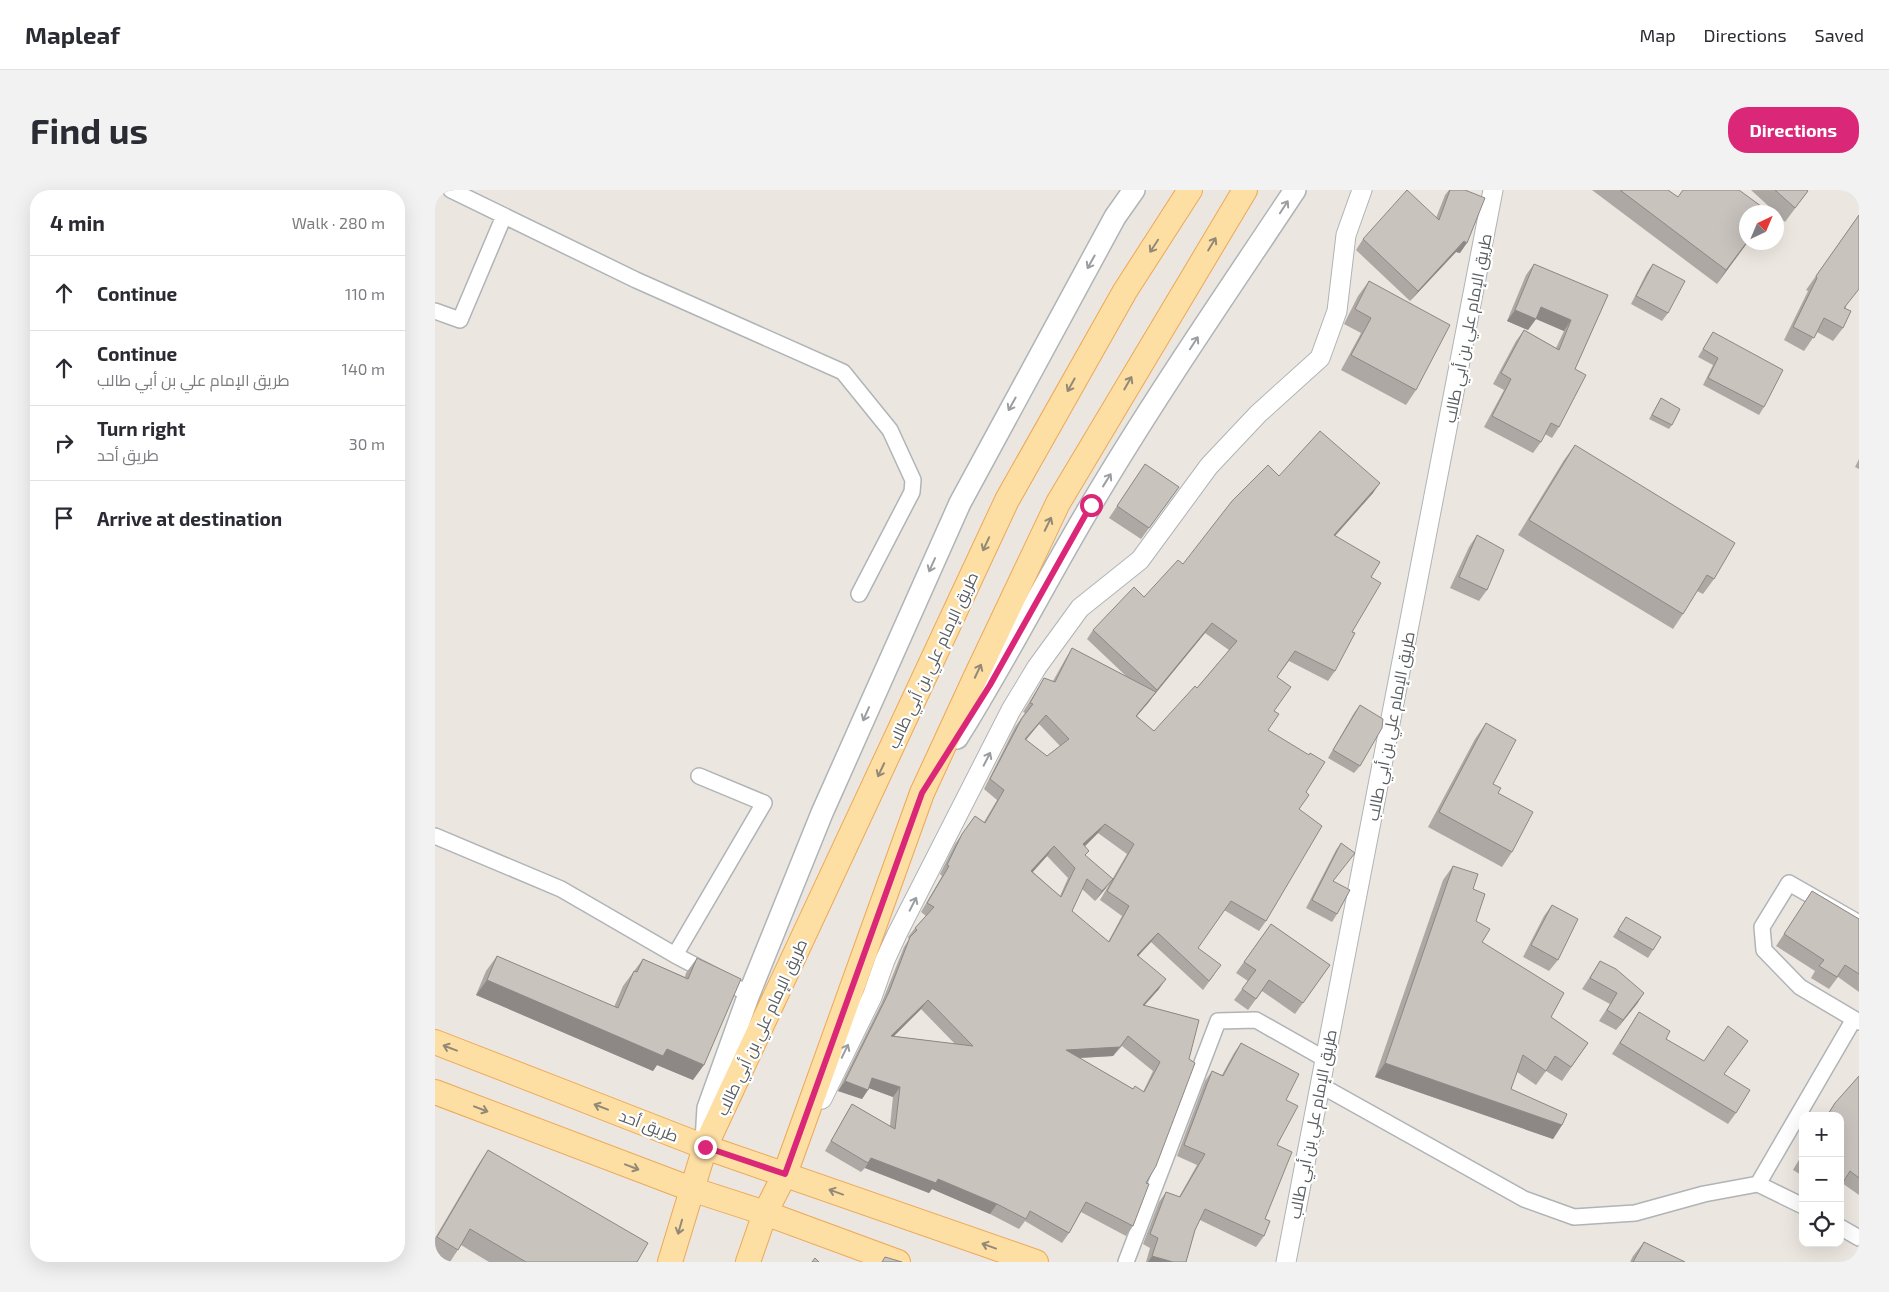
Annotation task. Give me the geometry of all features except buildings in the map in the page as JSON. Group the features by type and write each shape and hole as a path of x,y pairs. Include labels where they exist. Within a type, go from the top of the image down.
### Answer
{"main road":[{"path":"705,1147 708,1108 749,994 822,813 960,503 1115,217 1134,190"},
{"name":"طريق الإمام علي بن أبي طالب","path":"670,1262 705,1147 1007,500 1125,292 1190,190"},
{"path":"748,1262 765,1213 785,1174 922,793 1058,503 1245,190"},
{"path":"922,793 990,685 1091,505 1177,369 1295,190"},
{"name":"طريق أحد","path":"435,1042 705,1147 1036,1262"},
{"path":"435,1092 691,1189 765,1213 898,1262"}],"street":[{"path":"451,190 636,280 843,372 890,430 913,480 912,492 859,594"},
{"path":"785,1174 872,997 885,960 897,934 1011,710 1037,667 1080,608 1140,560 1209,466 1258,414 1320,358 1337,311 1346,235 1362,190"},
{"name":"طريق الإمام علي بن أبي طالب","path":"1286,1262 1493,190"},
{"path":"435,311 460,320 504,216"},
{"path":"675,955 764,803 699,776"},
{"path":"435,836 561,889 675,955 749,994"},
{"path":"1758,1184 1856,1020 1800,987 1764,950 1762,927 1789,883 1859,923"},
{"path":"1126,1262 1218,1020 1255,1020 1325,1059"},
{"path":"1320,1085 1524,1199 1575,1217 1635,1213 1704,1194 1758,1184 1799,1204"},
{"path":"1844,1229 1859,1238"}],"route":[{"path":"705,1147 785,1174 922,793 990,685 1091,505"}]}
